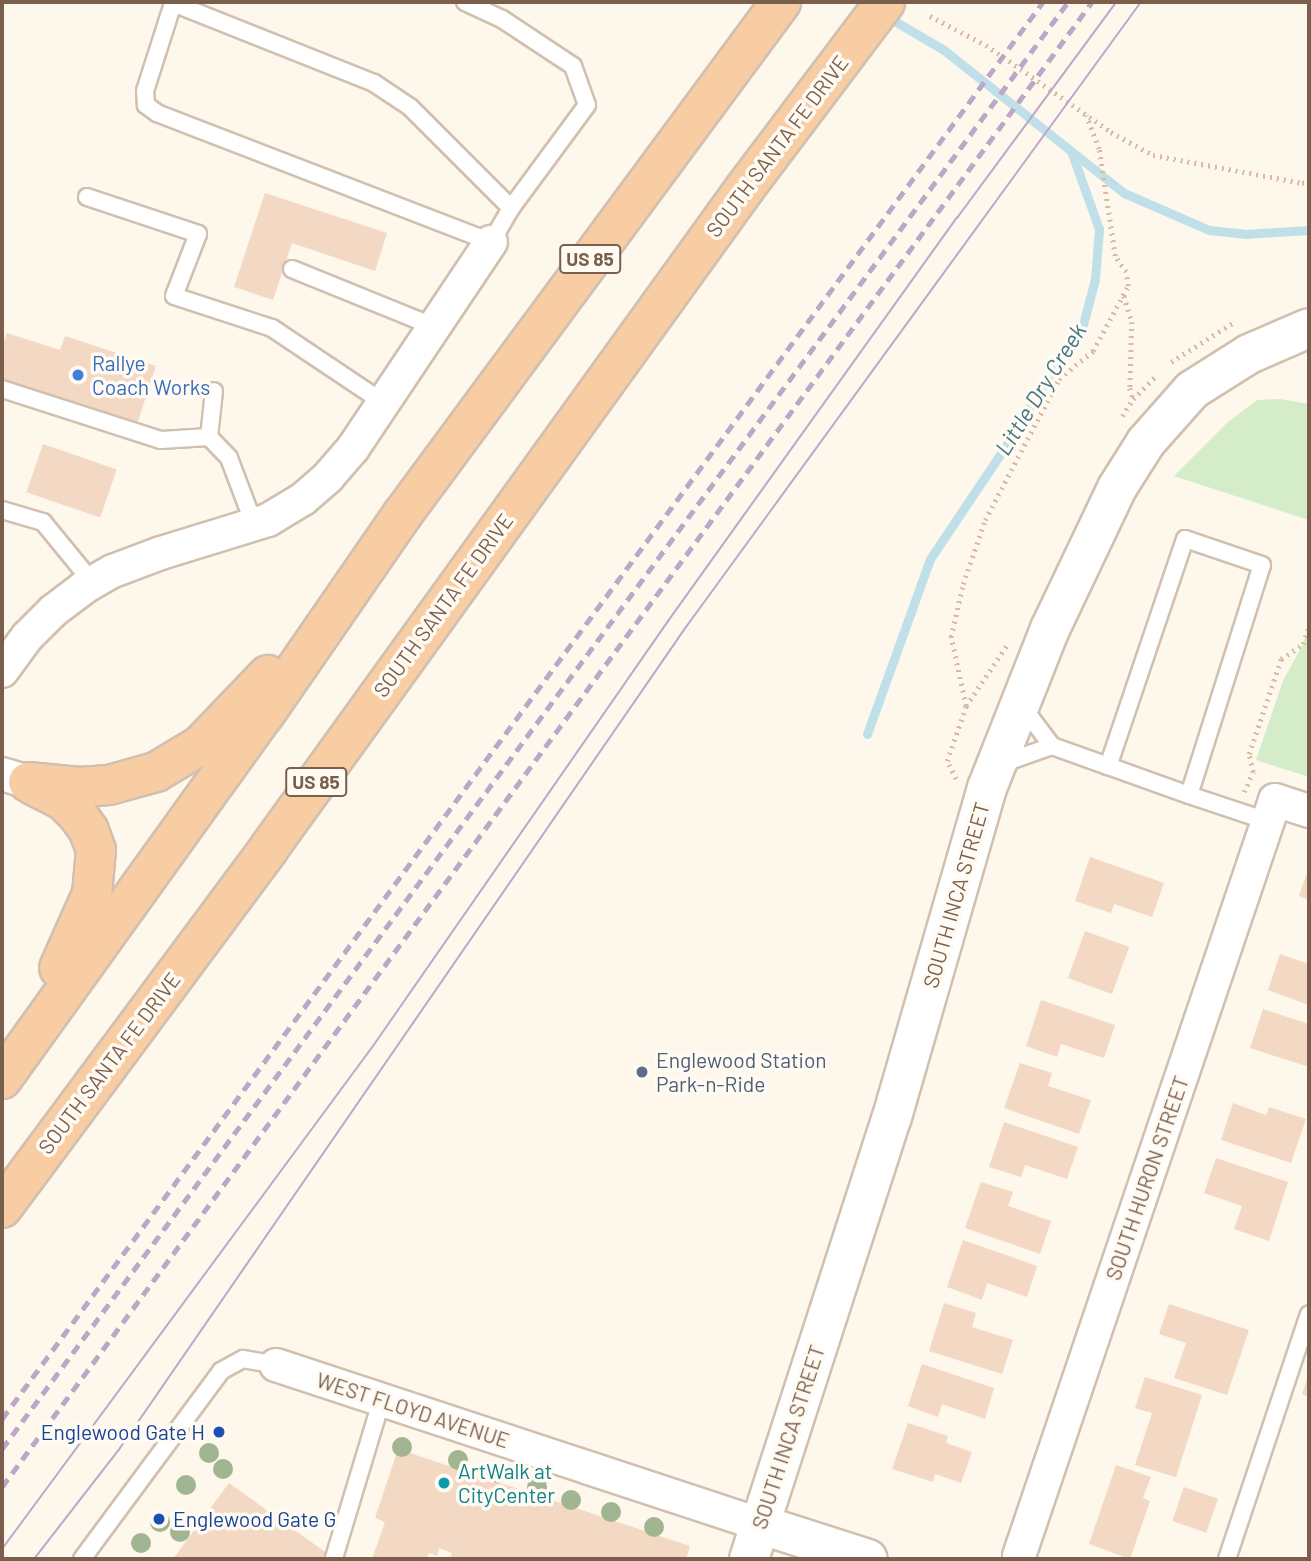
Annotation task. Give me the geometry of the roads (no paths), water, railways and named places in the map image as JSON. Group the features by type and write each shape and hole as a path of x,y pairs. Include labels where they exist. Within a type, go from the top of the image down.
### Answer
{"highway":[{"name":"US 85","path":"2,1079 264,715 402,515 780,3"},
{"name":"SOUTH SANTA FE DRIVE","path":"2,1208 269,848 745,188 876,14"},
{"path":"15,778 80,787 133,781 156,772 201,745 316,621 402,515"},
{"path":"2,1065 70,947 92,894 96,872 96,850 89,831 78,815 64,801 15,778"}],"street":[{"path":"2,671 27,637 53,611 93,583 161,552 268,520 303,499 328,477 384,402 491,242"},
{"name":"SOUTH INCA STREET","path":"748,1559 892,1117 995,765 1020,702 1117,488 1146,442 1192,390 1249,354 1309,328"},
{"path":"1271,811 1309,811"},
{"name":"SOUTH HURON STREET","path":"1024,1558 1271,811"},
{"name":"WEST FLOYD AVENUE","path":"276,1364 868,1559"}],"lane":[{"path":"465,2 502,19 573,66 587,105 511,208 491,242 146,105 145,91 174,3 374,83 410,107 511,208"},
{"path":"88,197 198,234 174,296 272,328 384,402"},
{"path":"292,269 435,327"},
{"path":"2,389 161,440 209,438 229,458 254,524"},
{"path":"209,438 214,391"},
{"path":"2,510 43,522 93,583"},
{"path":"1108,766 1185,539 1262,565 1189,795"},
{"path":"1020,702 1052,746 1189,795 1271,811"},
{"path":"995,765 1052,746"},
{"path":"1227,1559 1309,1314"},
{"name":"WEST FLOYD AVENUE","path":"82,1559 220,1371 243,1359 276,1364"},
{"path":"334,1558 382,1399"}],"waterway":[{"name":"Little Dry Creek","path":"867,734 930,559 1011,438 1047,378 1081,332 1095,279 1099,229 1071,151 944,50 886,16"},
{"path":"1071,151 1124,193 1209,230 1245,234 1309,230"}],"tram line":[{"path":"2,1549 373,1046 668,621 957,218 1116,2"},
{"path":"34,1559 120,1448 686,627 1141,2"}],"railway":[{"path":"2,1419 1043,2"},
{"path":"2,1449 1068,2"},
{"path":"2,1487 1092,2"}],"place":[{"name":"Rallye Coach Works","path":"78,375"},
{"name":"Englewood Station Park-n-Ride","path":"642,1072"},
{"name":"Englewood Gate H","path":"219,1432"},
{"name":"ArtWalk at CityCenter","path":"444,1483"},
{"name":"Englewood Gate G","path":"159,1519"}]}
